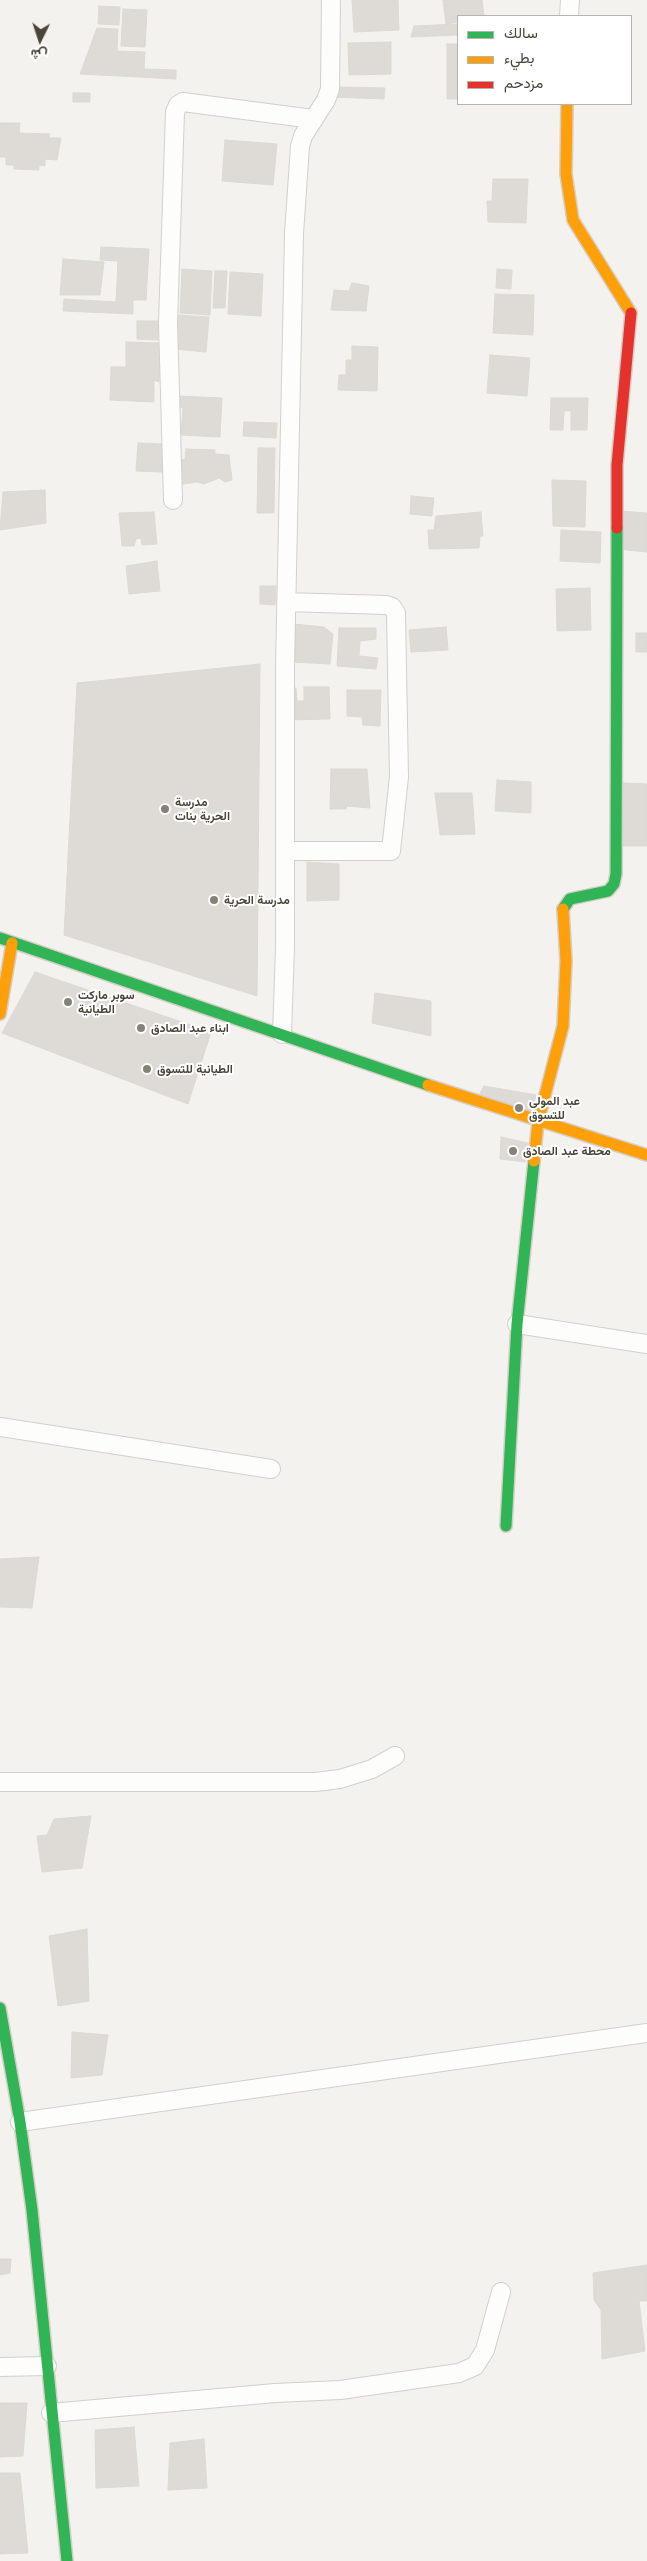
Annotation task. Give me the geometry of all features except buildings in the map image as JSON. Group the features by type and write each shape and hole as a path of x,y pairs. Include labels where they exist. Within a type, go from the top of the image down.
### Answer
{"street":[{"path":"282,1034 286,851 286,602 294,234 302,136 326,100 330,90 331,0"},
{"path":"569,15 570,0"},
{"path":"173,500 168,322 175,112 178,105 183,102 313,120"},
{"path":"506,1526 517,1324 538,1122 563,1026 566,961 563,908 570,899 608,891 614,884 616,867 617,465 625,397 631,312 573,220 566,174 567,105"},
{"path":"286,602 386,605 392,607 396,613 399,778 391,851 286,851"},
{"path":"0,938 538,1122 647,1155"},
{"path":"0,1014 12,943"},
{"path":"517,1324 647,1344"},
{"path":"0,1427 271,1470"},
{"path":"0,1782 314,1782 340,1779 372,1769 394,1756"},
{"path":"0,2008 20,2122 67,2561"},
{"path":"20,2122 647,2033"},
{"path":"51,2413 265,2394 340,2390 459,2373 475,2366 485,2350 501,2292"},
{"path":"0,2367 47,2366"}],"traffic: fast":[{"path":"563,909 570,899 608,891 614,884 616,874 617,528"},
{"path":"0,938 428,1085"},
{"path":"506,1526 517,1324 534,1161"},
{"path":"0,2008 20,2122 32,2210 67,2561"}],"traffic: slow":[{"path":"567,105 566,174 573,220 631,313"},
{"path":"534,1161 538,1122 563,1026 566,961 563,909"},
{"path":"0,1014 12,943"},
{"path":"428,1085 647,1155"}],"traffic: jam":[{"path":"617,528 617,465 631,313"}],"place":[{"name":"مدرسة الحرية بنات","path":"165,809"},
{"name":"مدرسة الحرية","path":"214,900"},
{"name":"سوبر ماركت الطيانية","path":"68,1002"},
{"name":"ابناء عبد الصادق","path":"141,1028"},
{"name":"الطيانية للتسوق","path":"147,1069"},
{"name":"عبد المولى للتسوق","path":"519,1108"},
{"name":"محطة عبد الصادق","path":"513,1151"}]}
